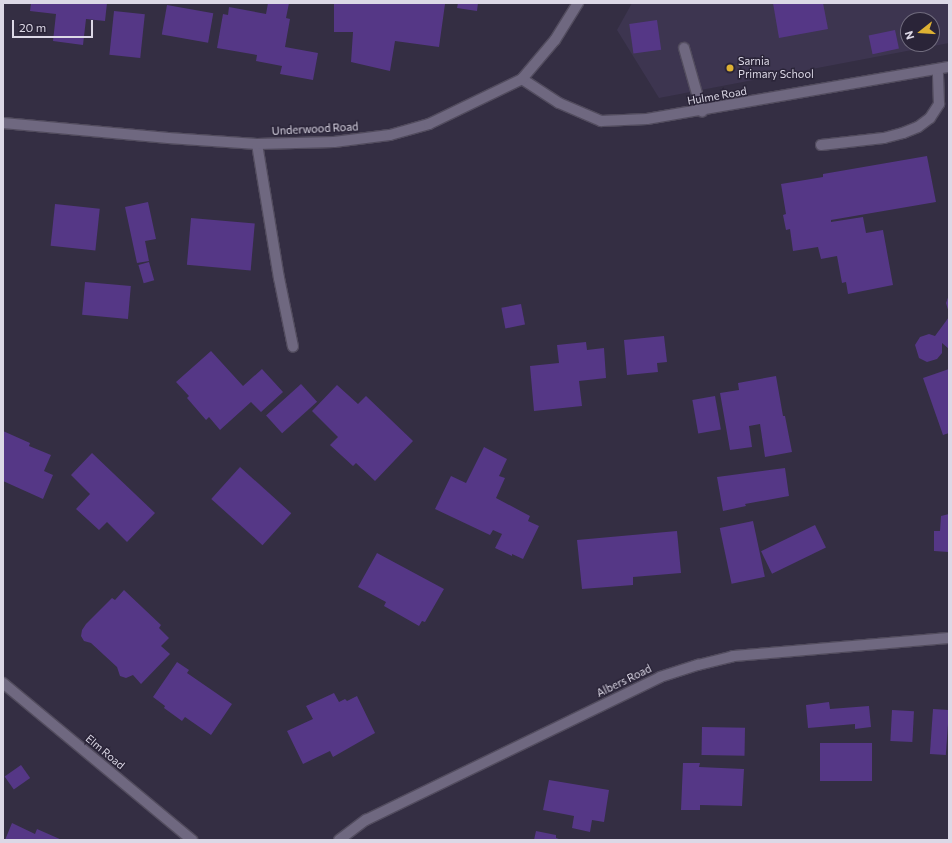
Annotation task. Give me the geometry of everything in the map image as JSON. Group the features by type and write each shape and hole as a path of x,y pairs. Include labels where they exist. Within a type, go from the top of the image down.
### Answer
{"street":[{"name":"Underwood Road","path":"3,123 168,138 257,144 334,142 390,135 429,124 522,79 555,40 578,3"},
{"path":"684,48 702,111"},
{"name":"Hulme Road","path":"522,79 559,103 601,121 647,119 702,111 949,67"},
{"path":"821,145 884,138 918,127 930,118 939,104 938,69"},
{"path":"257,144 279,278 293,347"},
{"name":"Albers Road","path":"339,840 366,820 660,677 698,664 733,656 949,638"},
{"name":"Elm Road","path":"3,683 192,840"}],"shaded area":[{"name":"Sarnia Primary School","path":"632,3 949,3 949,43 940,45 940,12 900,12 900,52 902,52 659,98 617,30"}],"building":[{"path":"31,3 107,3 105,21 86,19 83,45 53,41 56,14 30,11"},
{"path":"268,3 289,3 286,18 290,19 285,47 318,53 313,80 280,74 282,66 256,61 257,55 217,48 223,14 228,15 229,7 266,14"},
{"path":"334,3 445,4 439,47 395,41 390,71 351,62 353,32 334,32"},
{"path":"458,3 478,3 477,11 457,8"},
{"path":"773,3 823,3 828,29 779,38"},
{"path":"167,5 213,13 208,43 162,35"},
{"path":"114,11 145,14 140,58 109,55"},
{"path":"657,20 661,50 633,54 629,24"},
{"path":"895,30 899,49 873,54 869,36"},
{"path":"927,156 936,202 831,220 831,222 863,217 866,233 883,230 893,285 848,294 846,282 842,283 837,256 821,259 818,247 793,251 790,229 786,230 783,215 786,214 781,184 823,177 823,174"},
{"path":"148,202 156,239 145,241 149,261 137,263 125,207"},
{"path":"55,204 100,209 95,250 51,246"},
{"path":"191,218 255,224 251,270 187,265"},
{"path":"149,262 154,280 144,283 138,265"},
{"path":"85,282 131,286 128,319 82,315"},
{"path":"949,295 949,313 946,303"},
{"path":"521,304 525,325 505,328 501,308"},
{"path":"949,317 949,349 942,343 942,353 937,359 927,362 919,358 915,345 920,337 929,334 935,336"},
{"path":"664,336 667,362 657,363 658,372 627,375 624,340"},
{"path":"586,342 587,350 604,348 606,378 579,381 582,406 534,411 530,366 559,363 557,345"},
{"path":"211,351 243,386 262,369 283,392 261,412 251,402 220,430 209,417 206,420 187,398 189,396 176,382"},
{"path":"949,369 949,433 943,435 923,378"},
{"path":"776,376 783,416 785,416 792,452 765,457 760,424 749,426 752,447 730,450 720,393 739,390 738,383"},
{"path":"301,384 317,402 282,433 266,415"},
{"path":"337,385 358,404 366,396 413,441 375,481 356,463 353,466 330,445 338,437 312,411"},
{"path":"715,396 721,429 698,433 692,400"},
{"path":"3,431 30,443 29,446 51,455 44,471 53,475 43,499 3,481"},
{"path":"484,447 507,459 499,476 505,478 496,498 530,516 528,521 539,526 523,559 512,554 512,556 495,548 502,534 493,530 490,535 435,509 451,476 466,483"},
{"path":"92,453 155,513 127,542 107,522 99,530 76,509 90,494 71,475"},
{"path":"240,467 291,513 263,545 211,499"},
{"path":"785,468 789,496 745,504 746,506 723,511 717,477"},
{"path":"949,514 949,552 934,551 934,531 940,531 941,516"},
{"path":"753,521 765,577 732,584 720,528"},
{"path":"815,525 826,547 772,574 761,551"},
{"path":"677,531 681,573 633,577 633,585 582,589 577,540"},
{"path":"377,553 444,589 425,622 422,621 419,626 384,606 386,602 358,587"},
{"path":"124,590 161,625 159,628 169,638 161,646 170,654 141,684 133,675 126,678 120,676 117,667 91,643 84,641 81,636 82,630 86,624 112,598 115,600"},
{"path":"177,662 189,670 187,673 232,704 211,735 185,717 182,721 164,708 165,706 153,697"},
{"path":"334,693 339,702 345,699 347,701 357,696 375,733 333,757 330,751 303,764 287,731 313,719 306,706"},
{"path":"829,702 830,709 869,706 871,727 855,729 855,724 808,728 806,705"},
{"path":"933,709 949,710 946,755 930,754"},
{"path":"892,710 914,711 912,742 890,741"},
{"path":"702,727 745,728 745,756 702,755"},
{"path":"820,743 872,743 872,781 820,781"},
{"path":"683,763 700,763 699,767 744,769 742,806 700,805 700,810 681,810"},
{"path":"21,765 30,778 14,790 5,776"},
{"path":"549,780 609,790 604,822 592,820 590,832 572,828 574,816 543,810"},
{"path":"12,823 35,834 37,829 62,840 5,840"},
{"path":"536,831 556,835 556,838 562,840 534,840"}],"place":[{"name":"Sarnia Primary School","path":"730,68"}]}
